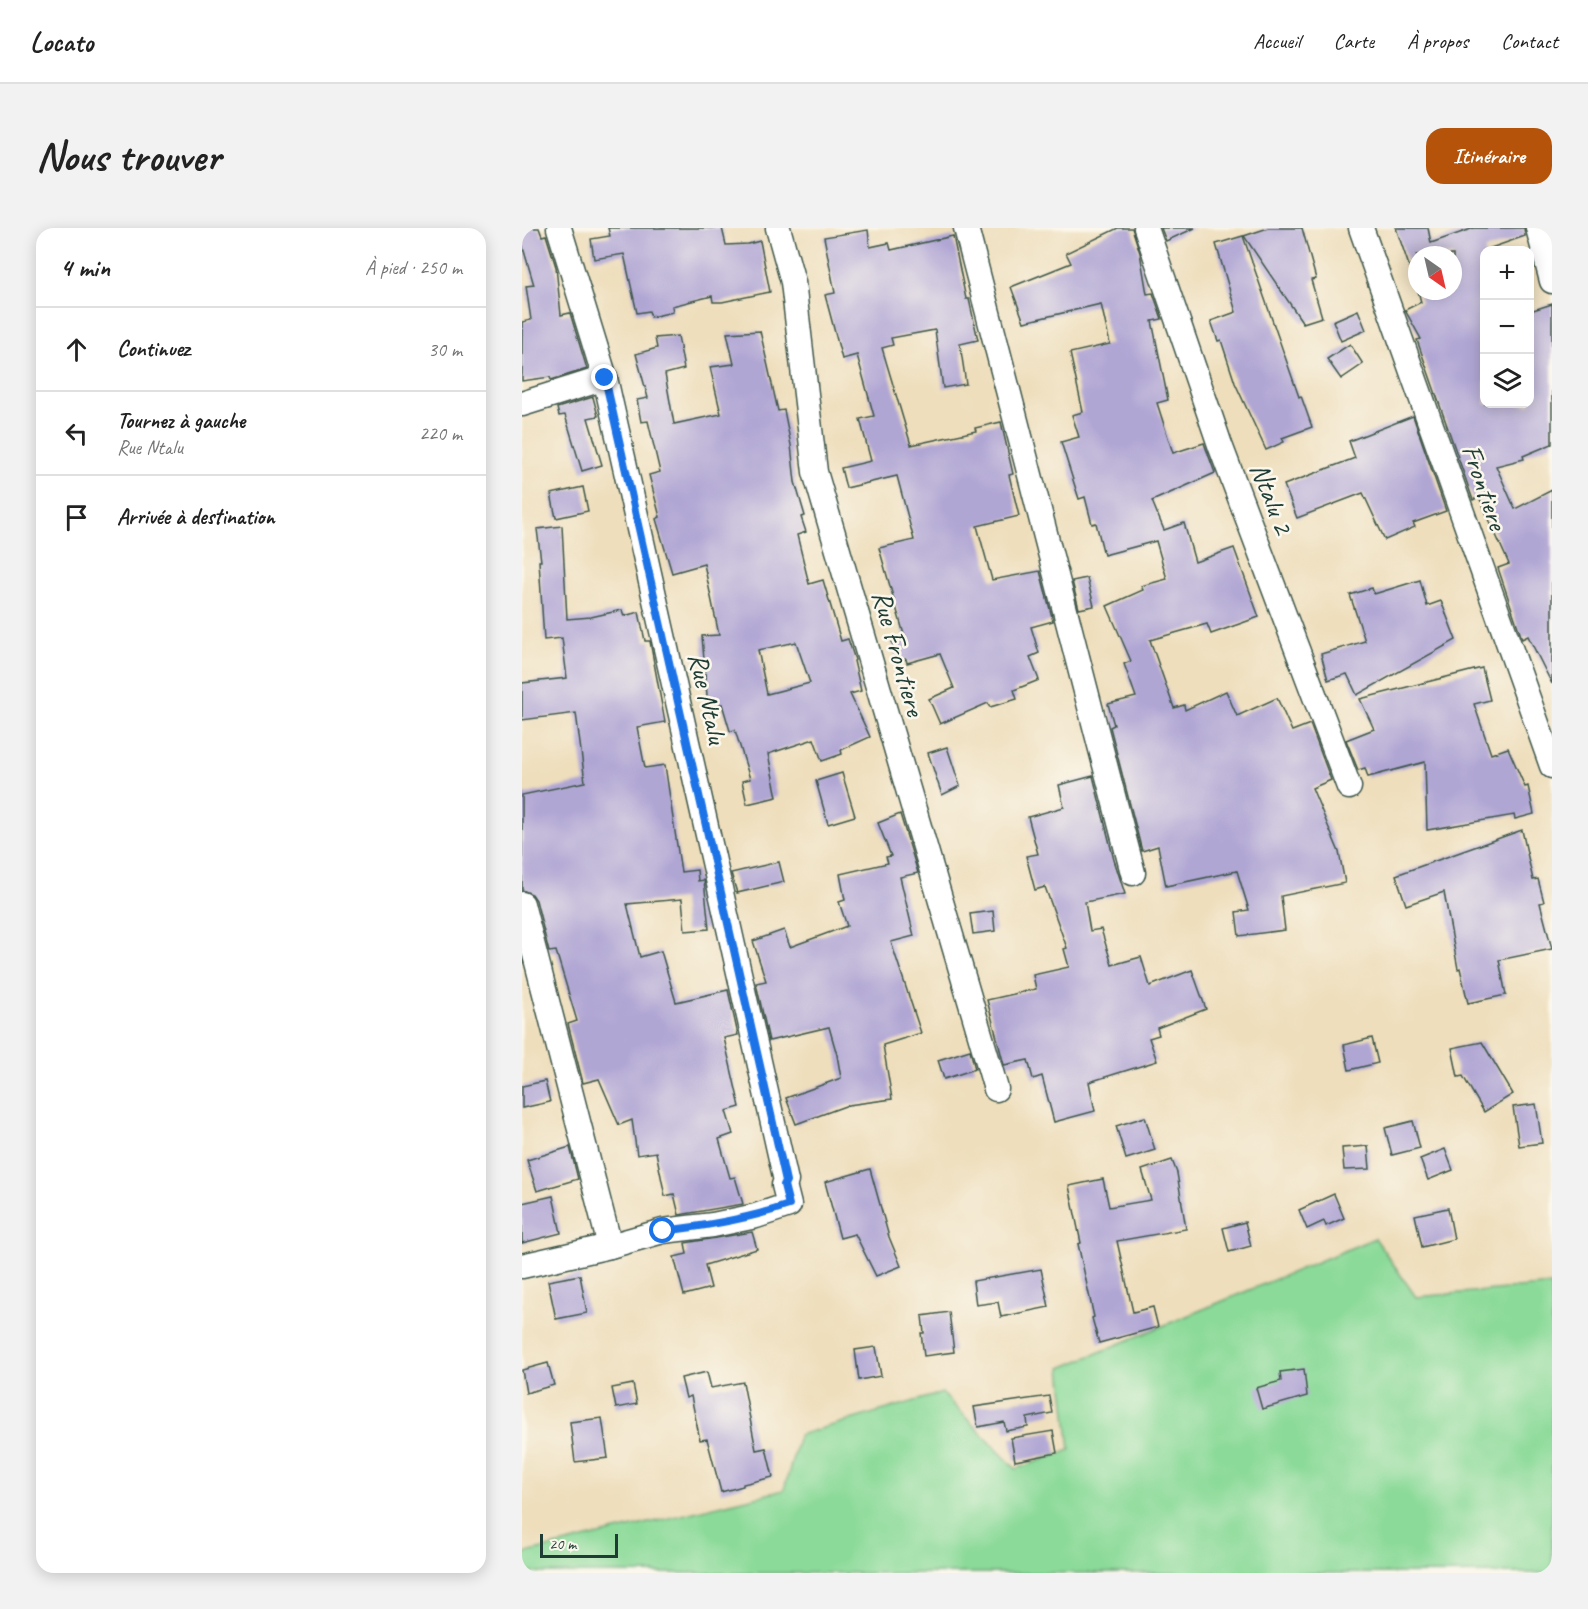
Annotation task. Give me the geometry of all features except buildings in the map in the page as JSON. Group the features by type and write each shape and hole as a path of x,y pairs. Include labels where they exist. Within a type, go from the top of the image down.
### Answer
{"street":[{"name":"Rue Ntalu","path":"559,228 605,378 786,1181 784,1185 789,1205 756,1216 713,1225 663,1231 610,1246"},
{"name":"Rue Frontiere","path":"778,228 793,282 815,472 996,1089"},
{"path":"966,228 1133,873"},
{"name":"Ntalu 2","path":"1146,228 1220,445 1349,788"},
{"name":"Frontiere","path":"1361,228 1552,766"},
{"path":"1538,228 1552,282"},
{"path":"522,404 605,378"},
{"path":"522,904 610,1246 522,1266"}],"green space":[{"path":"1375,1238 1416,1297 1552,1285 1552,1573 522,1573 522,1554 784,1490 799,1435 942,1393 1016,1469 1070,1450 1061,1368"}],"route":[{"path":"605,378 786,1181 784,1185 789,1205 756,1216 713,1225 663,1231"}]}
